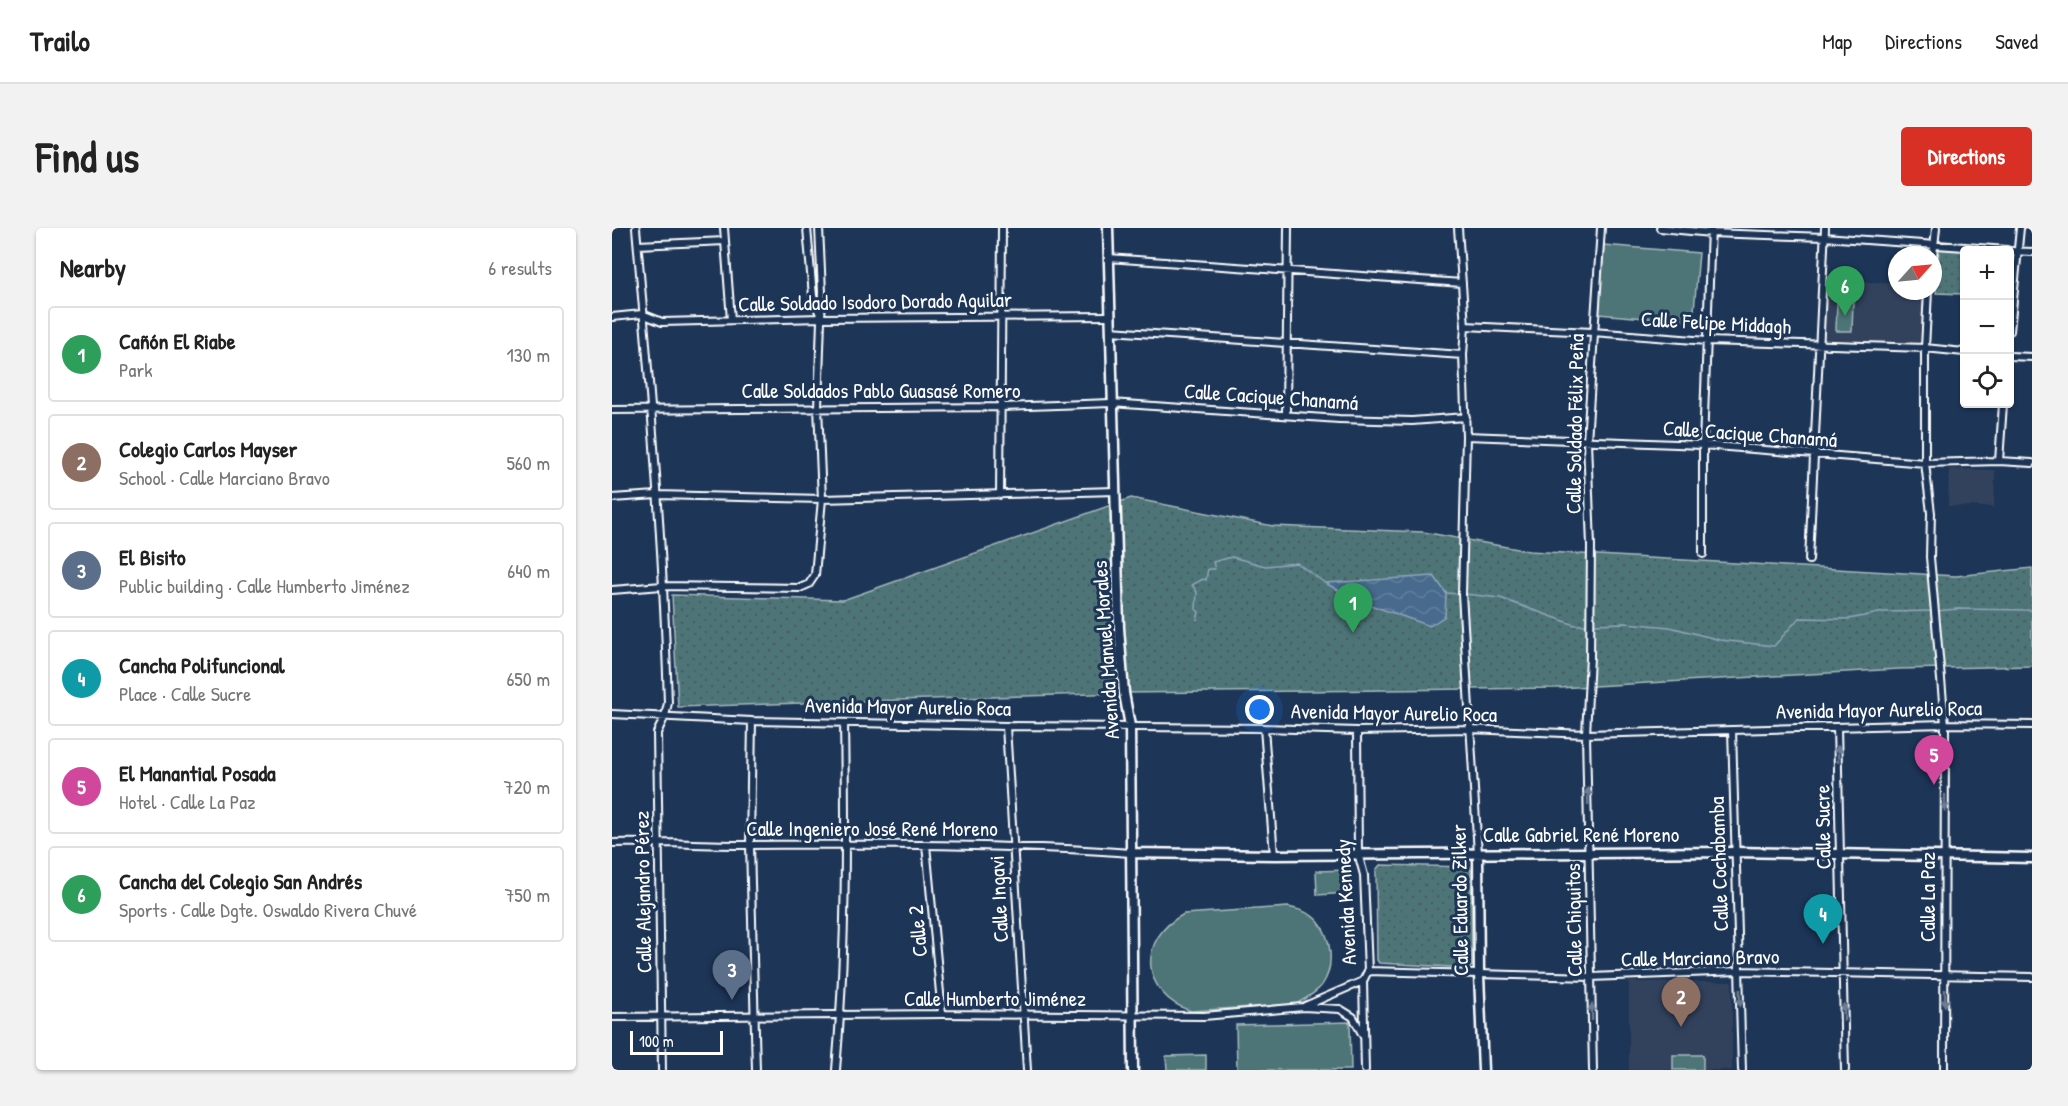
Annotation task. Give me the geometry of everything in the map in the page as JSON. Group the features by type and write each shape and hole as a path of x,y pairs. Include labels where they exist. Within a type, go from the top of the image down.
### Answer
{"street":[{"name":"Calle Alejandro Pérez","path":"636,228 652,409 668,704 657,733 662,1070"},
{"path":"724,228 731,320"},
{"path":"612,590 662,586 800,588 809,584 815,575 822,499 818,407 821,318 818,228 807,229 813,296 821,318"},
{"path":"1000,495 1002,228"},
{"name":"Avenida Manuel Morales","path":"1108,228 1111,403 1116,491 1119,628 1124,693 1130,726 1133,1070"},
{"path":"1286,414 1288,228"},
{"name":"Calle Eduardo Zilker","path":"1458,228 1465,326 1466,417 1462,594 1479,854 1479,975 1483,1070"},
{"name":"Calle Soldado Félix Peña","path":"1590,631 1591,546 1587,441 1601,228"},
{"path":"1660,228 1960,247"},
{"path":"1809,560 1825,228"},
{"path":"1935,245 1936,228"},
{"path":"2013,300 2020,228"},
{"path":"1703,554 1703,445 1711,230"},
{"path":"638,245 725,241"},
{"path":"2014,251 2032,252"},
{"path":"1108,258 1462,283"},
{"name":"Calle La Paz","path":"1928,300 1925,463 1931,513 1930,557 1945,724 1944,1070"},
{"path":"612,317 642,314"},
{"name":"Calle Soldado Isodoro Dorado Aguilar","path":"642,314 662,322 821,318 1109,316"},
{"name":"Calle Felipe Middagh","path":"1465,326 1593,332 1707,341 1925,348 1960,352"},
{"path":"1110,331 1464,355"},
{"path":"2014,356 2032,357"},
{"name":"Calle Soldados Pablo Guasasé Romero","path":"612,410 1001,407 1111,403"},
{"name":"Calle Cacique Chanamá","path":"1111,403 1339,419 1412,421 1466,417"},
{"path":"1999,461 2003,408"},
{"name":"Calle Cacique Chanamá","path":"1466,436 1703,445 1925,463 1999,461 2032,463"},
{"path":"612,498 657,495 822,499 1116,491"},
{"name":"Calle Chiquitos","path":"1590,631 1586,734 1593,1070"},
{"name":"Avenida Mayor Aurelio Roca","path":"612,714 844,723 1358,731 1470,729 1586,734 1945,724 2032,725"},
{"path":"752,720 750,845 756,1070"},
{"path":"836,1070 841,1016 846,844 844,723"},
{"name":"Calle Ingavi","path":"1006,726 1027,1070"},
{"name":"Calle Sucre","path":"1837,727 1845,1070"},
{"path":"1264,728 1274,855"},
{"name":"Calle Cochabamba","path":"1732,730 1742,1070"},
{"name":"Avenida Kennedy","path":"1358,731 1358,853 1364,875 1368,971 1363,981 1365,1070"},
{"name":"Calle Ingeniero José René Moreno","path":"612,843 927,844 1131,853"},
{"name":"Calle 2","path":"927,844 942,1014"},
{"name":"Calle Gabriel René Moreno","path":"1131,853 1274,855 1735,852 2032,858"},
{"name":"Calle Marciano Bravo","path":"1368,971 1479,975 1591,976 1739,972 2032,977"},
{"path":"1303,1007 1363,981"},
{"name":"Calle Humberto Jiménez","path":"612,1017 942,1014 1204,1016 1303,1007 1340,1009 1353,1017 1364,1037"}],"shaded area":[{"path":"1823,280 1888,283 1888,300 1928,300 1925,348 1820,345"},
{"path":"1949,469 1995,470 1994,507 1948,506"},
{"path":"1629,982 1732,982 1732,1070 1629,1070"}],"green space":[{"path":"1603,245 1699,253 1693,322 1598,314"},
{"path":"1942,248 1960,249 1960,294 1942,293"},
{"path":"1837,301 1853,302 1852,331 1836,331"},
{"path":"1131,498 1273,526 1423,532 1529,551 1956,576 2032,568 2032,666 1899,669 1558,688 1124,693 678,707 672,595 843,600"},
{"path":"1380,865 1470,867 1472,966 1469,968 1379,963 1377,960 1376,870"},
{"path":"1349,870 1350,893 1317,895 1316,871"},
{"path":"1288,907 1304,911 1317,920 1326,935 1330,952 1329,970 1322,985 1313,994 1296,1004 1191,1011 1174,1003 1162,992 1154,979 1151,966 1152,951 1158,937 1168,925 1184,914"},
{"path":"1350,1022 1351,1070 1237,1070 1236,1025"},
{"path":"1206,1055 1206,1070 1167,1070 1166,1056"},
{"path":"1673,1055 1703,1055 1703,1070 1673,1070"}],"water":[{"path":"1434,576 1446,593 1445,616 1430,626 1359,601 1325,583"}],"waterway":[{"path":"1197,620 1199,612 1196,609 1197,592 1192,585 1203,579 1206,580 1208,569 1215,569 1213,562 1232,557 1265,566 1297,563 1325,583"},
{"path":"1446,593 1460,594"},
{"path":"1465,594 1500,598 1575,625 1587,625"},
{"path":"1936,611 2032,610"},
{"path":"1592,624 1625,623 1670,627 1720,640 1774,646 1799,618 1849,619 1884,612 1931,611"}],"place":[{"name":"Cancha del Colegio San Andrés","path":"1845,316"},
{"name":"Cañón El Riabe","path":"1353,633"},
{"name":"El Manantial Posada","path":"1934,785"},
{"name":"Cancha Polifuncional","path":"1823,944"},
{"name":"El Bisito","path":"732,1000"},
{"name":"Colegio Carlos Mayser","path":"1681,1027"}]}
